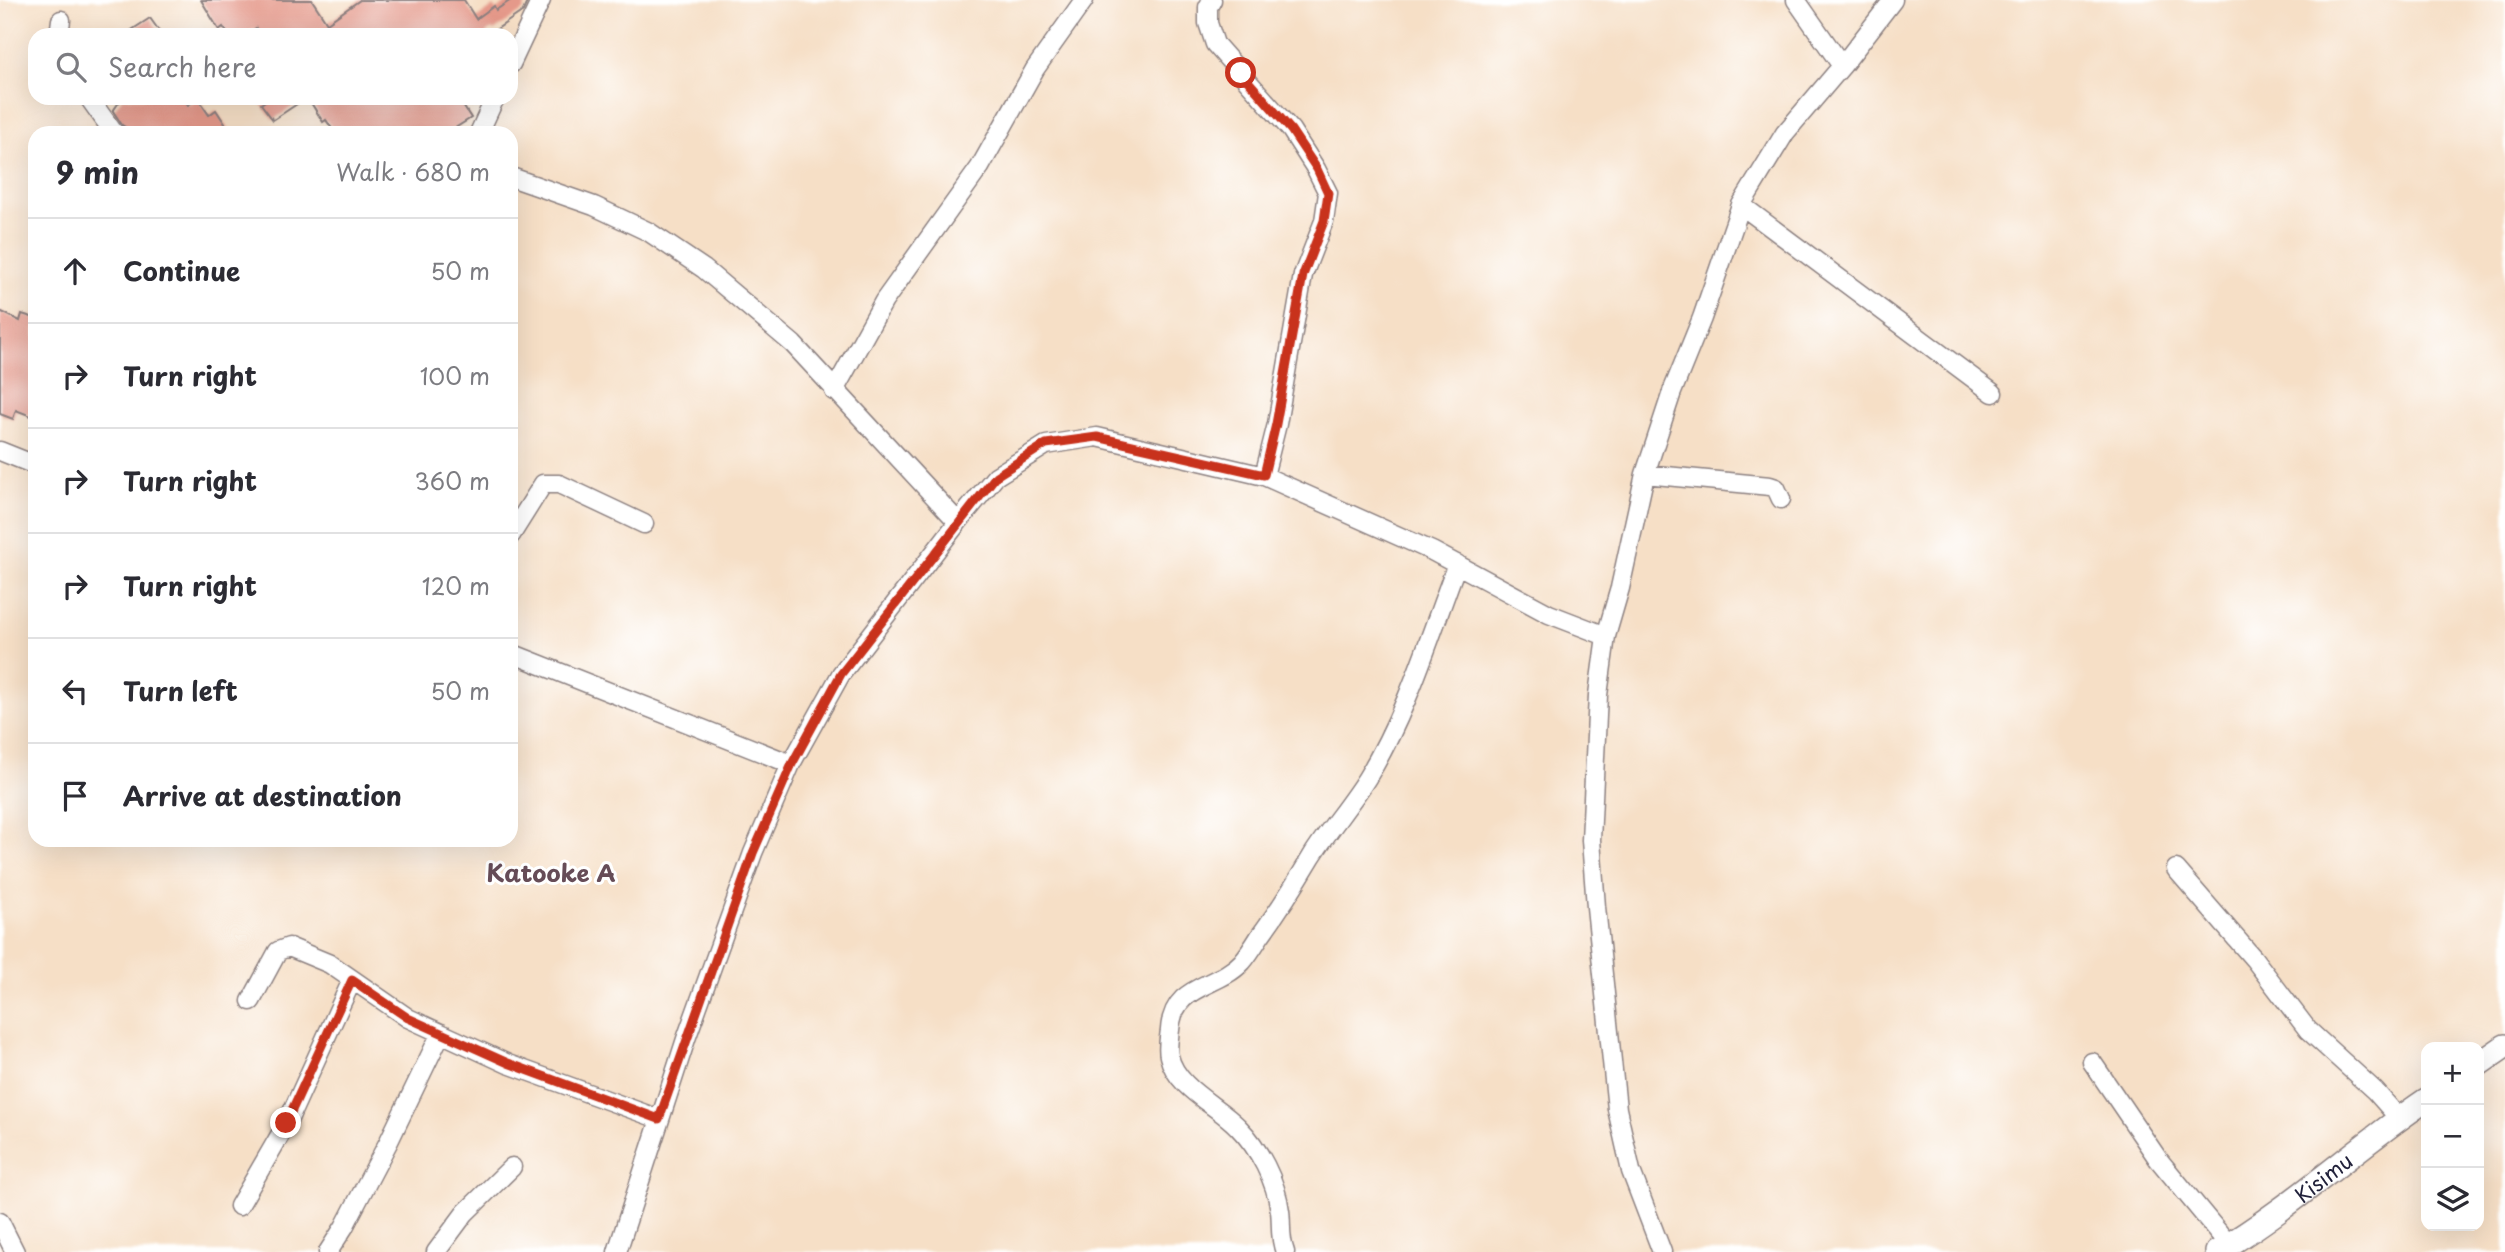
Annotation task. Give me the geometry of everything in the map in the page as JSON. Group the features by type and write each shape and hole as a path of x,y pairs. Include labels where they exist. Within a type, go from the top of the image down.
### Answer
{"street":[{"path":"518,49 541,0"},
{"path":"834,391 884,301 979,167 1035,69 1084,0"},
{"path":"1212,0 1208,7 1208,23 1215,44 1291,130 1317,169 1328,193 1324,221 1303,275 1264,475"},
{"path":"1796,0 1842,66"},
{"path":"1662,1252 1631,1171 1617,1109 1596,907 1591,840 1598,695 1606,636 1620,588 1645,474 1672,392 1702,318 1741,205 1785,133 1893,0"},
{"path":"94,105 109,126"},
{"path":"482,126 492,105"},
{"path":"518,179 594,206 649,232 704,269 793,344 958,522"},
{"path":"1741,205 1993,393"},
{"path":"617,1252 659,1119 753,853 792,764 841,674 958,522 996,476 1046,444 1097,437 1264,475 1457,564 1549,614 1606,636"},
{"path":"0,450 28,462"},
{"path":"1645,474 1770,486 1779,491 1781,499"},
{"path":"518,524 543,484 559,484 644,524"},
{"path":"1285,1252 1280,1239 1281,1214 1277,1195 1266,1169 1254,1145 1238,1126 1185,1083 1173,1067 1168,1055 1170,1020 1181,998 1226,975 1242,962 1327,833 1367,778 1399,716 1457,564"},
{"path":"518,656 792,764"},
{"path":"2176,869 2254,959 2308,1030 2375,1091 2399,1118"},
{"path":"251,1001 278,951 289,947 330,964 408,1018 508,1063 659,1119"},
{"path":"239,1206 286,1123 352,980"},
{"path":"328,1252 389,1141 441,1033"},
{"path":"2484,1061 2505,1046"},
{"path":"2092,1062 2223,1249"},
{"name":"Kisimu","path":"2223,1249 2421,1103"},
{"path":"436,1252 465,1213 512,1167"},
{"path":"0,1222 15,1252"}],"building":[{"path":"201,0 312,0 327,23 360,0 464,0 476,19 494,6 496,10 511,0 528,0 523,11 498,28 218,28"},
{"path":"150,18 157,28 135,28"},
{"path":"117,105 202,105 209,115 216,110 226,126 124,126 113,111"},
{"path":"262,105 296,105 273,120"},
{"path":"312,105 463,105 471,118 458,126 330,126 326,120 323,122"},
{"path":"0,311 20,321 22,314 28,316 28,415 16,410 13,419 0,414"}],"district":[{"name":"Katooke A","path":"551,872"}],"route":[{"path":"286,1123 352,980 408,1018 508,1063 659,1119 753,853 792,764 841,674 996,476 1046,444 1097,437 1264,475 1303,275 1324,221 1328,193 1317,169 1291,130 1241,73"}]}
